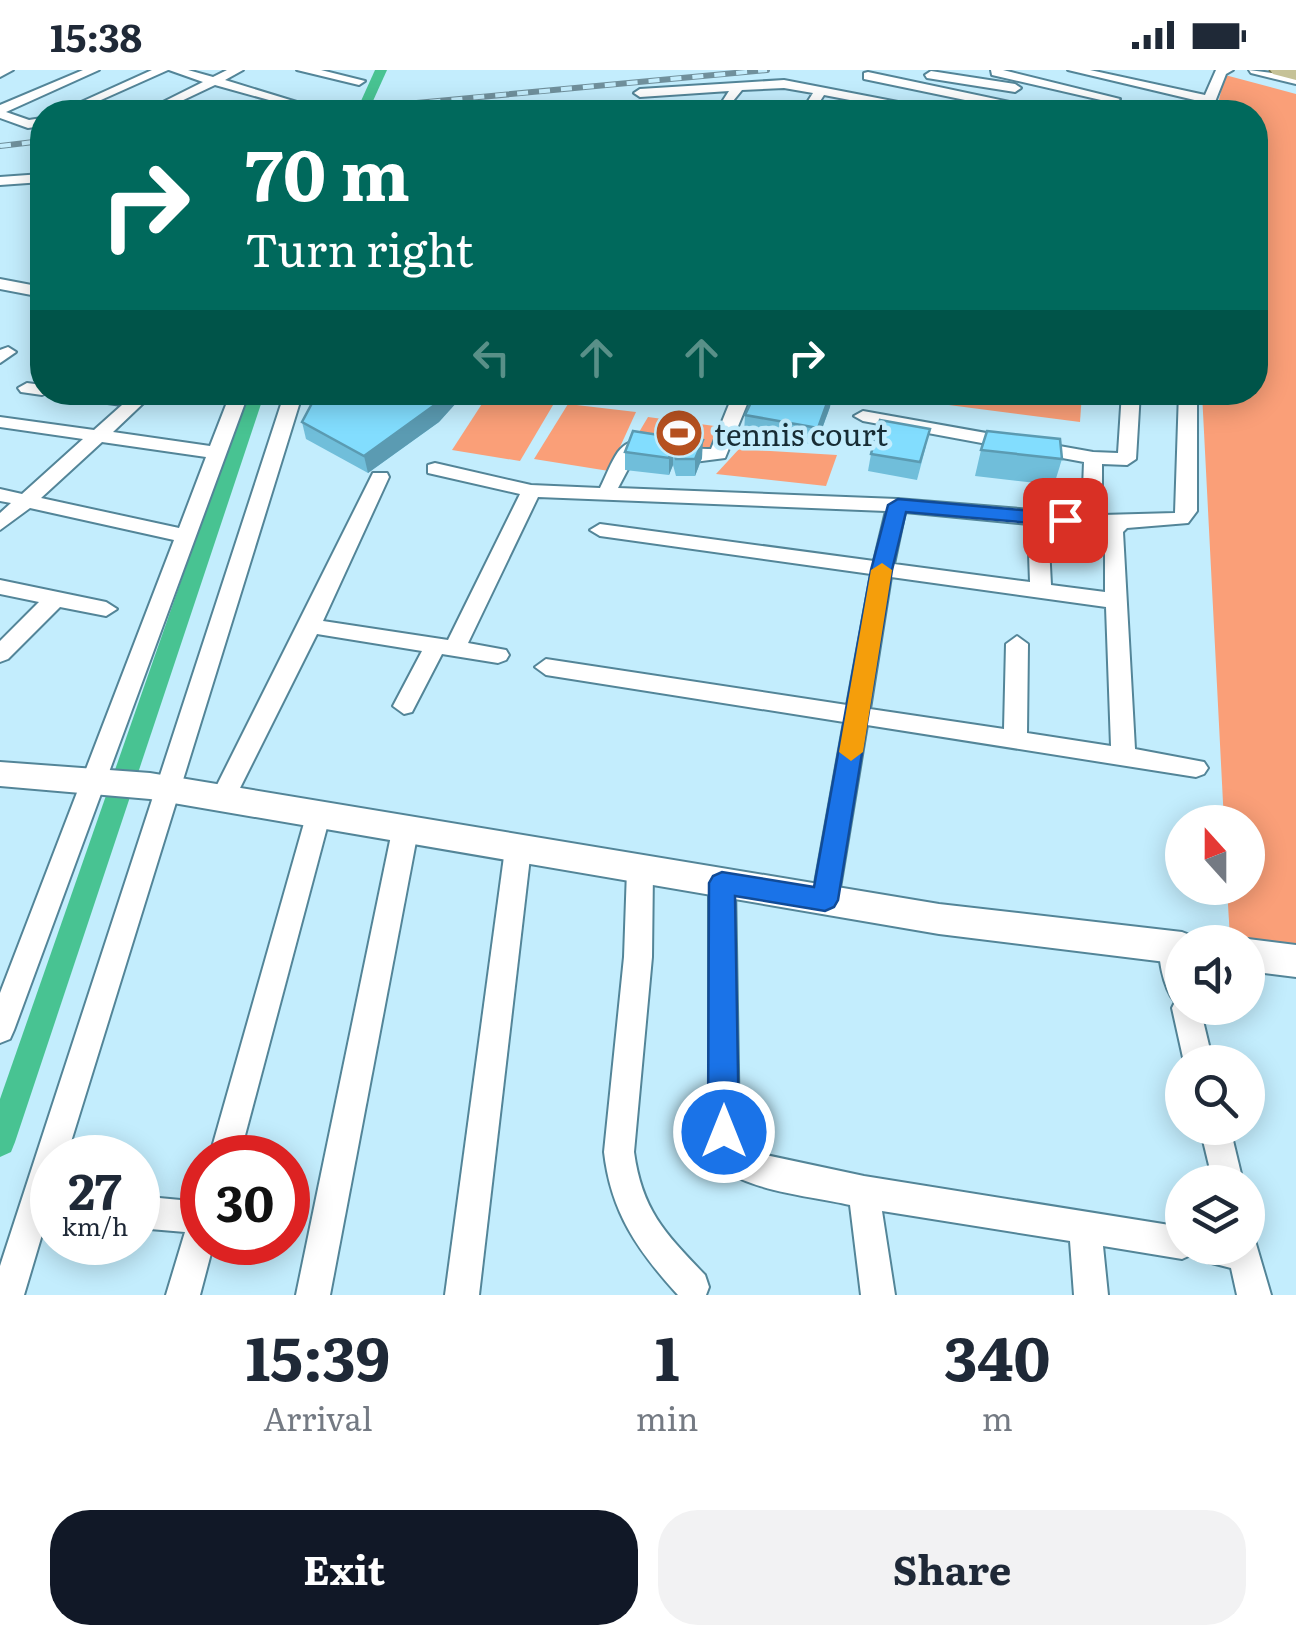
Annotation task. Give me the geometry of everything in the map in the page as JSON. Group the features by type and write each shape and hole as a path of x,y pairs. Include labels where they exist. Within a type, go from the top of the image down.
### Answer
{"main road":[{"path":"1280,70 1296,77"}],"street":[{"path":"0,73 7,70"},
{"path":"0,112 94,70"},
{"path":"92,100 162,70"},
{"path":"173,100 238,70"},
{"path":"304,70 361,76 352,98"},
{"path":"1074,70 1126,82 1154,83 1193,100"},
{"path":"1209,100 1221,72 1227,70"},
{"path":"1255,70 1296,77"},
{"path":"185,71 284,100"},
{"path":"996,72 1114,99 1126,82"},
{"path":"932,75 1017,89 1019,92 1011,100"},
{"path":"868,76 966,100"},
{"path":"640,93 784,84 864,100"},
{"path":"729,100 739,86"},
{"path":"815,100 821,90"},
{"path":"0,112 30,124"},
{"path":"0,181 30,179"},
{"path":"2,286 30,290"},
{"path":"0,524 133,405"},
{"path":"0,1030 99,783 185,536 236,405"},
{"path":"64,1135 160,787 290,405"},
{"path":"606,494 628,451 643,444 694,456 718,454 738,405"},
{"path":"863,416 1092,458 1127,459 1130,405"},
{"path":"435,469 531,490 898,505 1038,519 1168,522 1181,519 1188,511 1188,405"},
{"path":"0,422 219,453"},
{"path":"1092,458 1092,521"},
{"path":"222,798 380,477"},
{"path":"404,706 445,646 531,490"},
{"path":"0,495 185,536"},
{"path":"825,900 882,570 898,505"},
{"path":"1038,519 1042,591"},
{"path":"1121,522 1113,531 1123,756"},
{"path":"600,530 1116,602"},
{"path":"0,587 106,610"},
{"path":"0,654 54,600"},
{"path":"310,626 498,655"},
{"path":"1015,741 1017,644"},
{"path":"546,667 1196,768"},
{"path":"0,774 160,787 939,919 1165,946"},
{"path":"230,1135 318,816"},
{"path":"313,1295 406,831"},
{"path":"462,1295 518,849"},
{"path":"640,870 638,958 619,1152 621,1178 626,1202 638,1225 693,1287"},
{"path":"722,883 724,1132 730,1153 744,1166 864,1192 1165,1241"},
{"path":"1265,957 1296,961"},
{"path":"864,1192 878,1295"},
{"path":"1085,1227 1091,1295"},
{"path":"7,1295 30,1239"},
{"path":"183,1295 192,1265"},
{"path":"1247,1265 1254,1295"}],"shaded area":[{"path":"1225,75 1296,94 1296,947 1265,943 1265,925 1229,925 1228,905 1265,905 1265,805 1223,805 1203,405 1268,405 1268,100 1219,100"},
{"path":"481,405 553,405 520,461 452,450"},
{"path":"567,405 636,412 609,471 534,459"},
{"path":"949,405 1081,405 1080,422"},
{"name":"tennis court","path":"648,417 722,427 711,452 635,439"},
{"path":"739,449 837,455 826,486 716,474"}],"building":[{"path":"311,405 435,405 364,456 302,422"},
{"path":"750,405 826,405 818,428 745,415"},
{"path":"880,420 930,429 920,462 871,454"},
{"path":"633,431 678,438 669,458 625,452"},
{"path":"987,431 1060,439 1062,459 981,450"},
{"path":"685,438 703,440 695,459 676,459 673,448 685,449"}],"waterway":[{"path":"367,100 381,70"},
{"path":"0,1142 252,405"}],"railway":[{"path":"448,100 767,70"},
{"path":"0,146 30,142"}],"slow traffic":[{"path":"851,752 882,570"}],"place":[{"name":"tennis court","path":"679,433"}],"route":[{"path":"724,1132 722,883 825,900 882,570 898,505 1065,520"}]}
